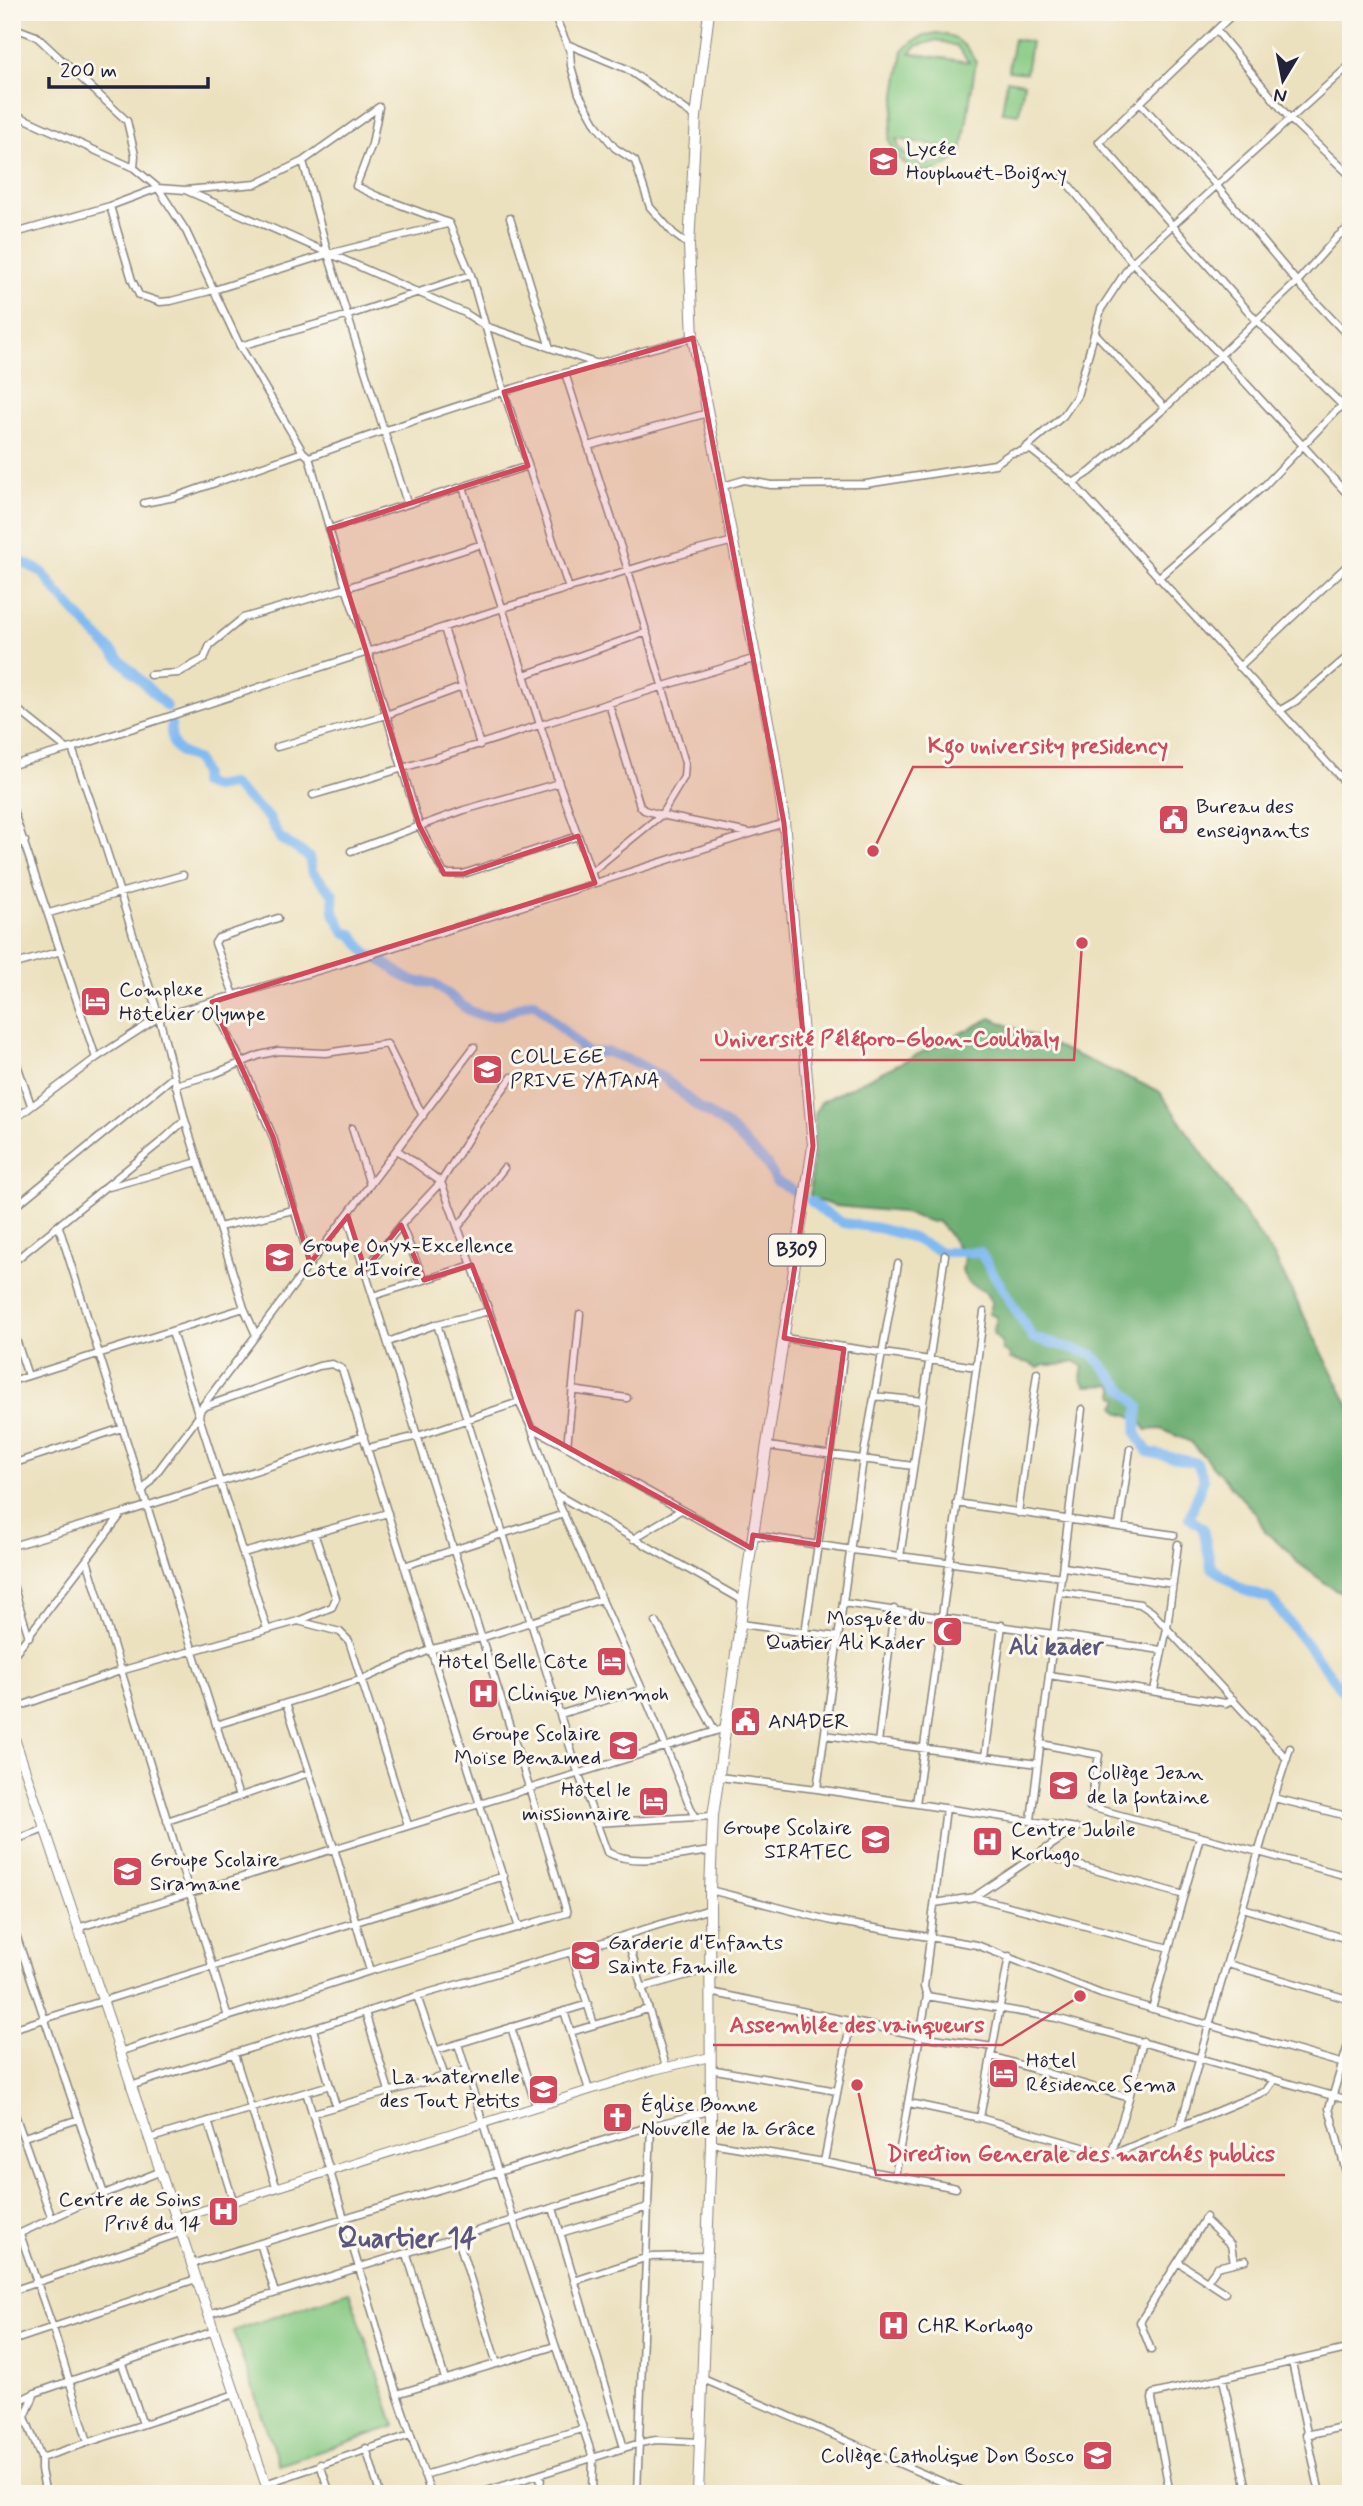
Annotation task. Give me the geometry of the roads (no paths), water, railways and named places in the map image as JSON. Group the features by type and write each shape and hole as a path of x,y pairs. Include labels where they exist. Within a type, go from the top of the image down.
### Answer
{"main road":[{"name":"B309","path":"698,2494 711,2143 709,1969 713,1816 719,1777 721,1729 744,1601 813,1146 784,823 757,658 693,338 690,245 696,117 709,12"},
{"path":"12,1731 267,2489"}],"street":[{"path":"553,12 567,44 579,94 597,126 615,148 635,161 650,207 674,234 690,245"},
{"path":"1235,12 1099,142 1256,320 1343,406"},
{"path":"1346,12 1351,18"},
{"path":"12,27 36,36 127,121 135,155 134,168"},
{"path":"1216,30 1290,119 1351,176"},
{"path":"567,44 627,69 696,117"},
{"path":"1023,450 1063,416 1077,396 1101,309 1132,262 1351,64"},
{"path":"1140,103 1216,185 1297,282 1351,339"},
{"path":"12,234 110,206 158,188 185,190 256,184 303,161 379,107 372,144 356,186 449,223 471,275 528,466 569,589"},
{"path":"12,113 134,168 158,188 186,231 240,346 303,452 309,457 419,825 444,873 463,874 578,836"},
{"path":"303,161 328,254 407,503"},
{"path":"1063,178 1132,262 1351,498"},
{"path":"185,190 465,313 485,326 595,363"},
{"path":"110,206 139,295 160,302 214,290 328,254 449,223"},
{"path":"510,218 550,348"},
{"path":"1073,483 1090,472 1165,408 1297,282 1338,236 1351,226"},
{"path":"240,346 349,315 471,275"},
{"path":"1095,333 1165,408"},
{"path":"309,457 595,363 693,338"},
{"path":"565,373 647,632 686,769 661,815 591,872"},
{"path":"1158,578 1265,485 1351,400"},
{"path":"588,446 708,413"},
{"path":"723,486 744,480 771,485 880,483 995,464 1011,453 1031,450 1073,483 1351,789"},
{"path":"144,503 174,497 303,452"},
{"path":"329,529 528,466"},
{"path":"463,487 540,727 594,883"},
{"path":"12,765 69,749 503,608 734,541"},
{"path":"150,676 178,673 204,659 210,646 243,618 482,544"},
{"path":"1239,667 1351,562"},
{"path":"444,628 480,745"},
{"path":"524,675 647,632"},
{"path":"1279,711 1296,701 1351,654"},
{"path":"313,795 402,770 663,685 757,658"},
{"path":"277,747 386,715 463,687"},
{"path":"609,704 640,806 644,810 750,833"},
{"path":"12,705 69,749 120,892 159,1017 185,1120 244,1308 256,1335"},
{"path":"351,851 464,810 559,783"},
{"path":"12,807 96,1058"},
{"path":"12,1121 96,1058 159,1017 344,963 784,823"},
{"path":"12,845 25,841"},
{"path":"49,913 183,875"},
{"path":"234,995 215,943 218,938 278,918"},
{"path":"12,965 61,951"},
{"path":"212,1002 242,1063 273,1137 310,1263"},
{"path":"175,1085 278,1051 326,1053 387,1044 423,1116"},
{"path":"142,1492 199,1416 201,1408 474,1047"},
{"path":"12,1050 31,1105"},
{"path":"12,1209 173,1077"},
{"path":"365,1270 401,1225 441,1182 478,1123 512,1077"},
{"path":"12,1263 59,1227 185,1120"},
{"path":"352,1128 370,1185"},
{"path":"397,1150 441,1182 554,1493 642,1689 694,1816"},
{"path":"104,1188 198,1162"},
{"path":"458,1227 504,1168"},
{"path":"219,1227 293,1210"},
{"path":"119,2052 370,1971 567,1913 347,1215"},
{"path":"401,1225 424,1280"},
{"path":"59,1227 239,1797"},
{"path":"900,1557 945,1255"},
{"path":"817,1789 863,1459 898,1264"},
{"path":"373,1296 471,1265"},
{"path":"12,1381 244,1308"},
{"path":"388,1342 437,1324 489,1311"},
{"path":"916,1804 984,1312"},
{"path":"567,1447 580,1314"},
{"path":"437,1324 578,1772 607,1852 615,1856 653,1858 712,1851"},
{"path":"12,1327 28,1376"},
{"path":"172,1332 267,1629"},
{"path":"784,1338 976,1367"},
{"path":"805,1633 844,1349"},
{"path":"201,1408 319,1366 332,1364 342,1369 519,1928"},
{"path":"1018,1513 1037,1373"},
{"path":"572,1390 627,1398"},
{"path":"874,1396 923,1401"},
{"path":"368,1448 418,1436 519,1402"},
{"path":"1031,1821 1082,1409"},
{"path":"531,1427 751,1548"},
{"path":"12,1464 122,1428"},
{"path":"12,1546 364,1436"},
{"path":"768,1446 913,1466"},
{"path":"1119,1527 1129,1449"},
{"path":"554,1493 744,1601"},
{"path":"956,1503 1174,1535"},
{"path":"633,1539 681,1510"},
{"path":"243,1553 388,1513"},
{"path":"12,1657 121,1514"},
{"path":"404,1566 564,1514"},
{"path":"12,1709 120,1671 298,1621 335,1605 336,1598 314,1533"},
{"path":"753,1535 1062,1577"},
{"path":"1154,1690 1167,1628 1178,1544"},
{"path":"86,1559 228,2017"},
{"path":"1063,1567 1172,1584"},
{"path":"12,1582 29,1637"},
{"path":"1060,1592 1140,1604 1152,1612 1287,1759"},
{"path":"216,1725 363,1679 432,1649 481,1638 602,1599"},
{"path":"843,1603 1161,1650"},
{"path":"878,1743 894,1609"},
{"path":"298,1621 340,1632 349,1640 408,1825"},
{"path":"77,1928 721,1729 656,1622"},
{"path":"740,1624 838,1637"},
{"path":"985,1757 1002,1625"},
{"path":"1049,1675 1226,1703 1233,1699"},
{"path":"561,1714 642,1689"},
{"path":"286,1703 334,1848 370,1971"},
{"path":"825,1735 1038,1765"},
{"path":"1041,1744 1099,1755 1090,1807 1351,1877"},
{"path":"1180,2127 1290,1748"},
{"path":"167,1821 309,1773"},
{"path":"719,1777 1077,1828 974,1897"},
{"path":"1274,1798 1351,1817"},
{"path":"895,2176 927,1996 924,1987 946,1808"},
{"path":"596,1823 713,1816"},
{"path":"12,1841 45,1829"},
{"path":"1152,2009 1200,1837"},
{"path":"1038,1854 1184,1895"},
{"path":"12,2029 503,1876"},
{"path":"710,1890 832,1921 977,1945 1101,1994 1351,2066"},
{"path":"935,1903 974,1897 1169,1948"},
{"path":"1243,1908 1351,1940"},
{"path":"130,2086 417,1996 710,1909"},
{"path":"12,1923 104,2194"},
{"path":"626,1935 666,2066"},
{"path":"571,1952 594,2025"},
{"path":"980,2118 1009,1956"},
{"path":"1228,1964 1351,2000"},
{"path":"641,1987 709,1969"},
{"path":"710,1992 921,2036 993,2047"},
{"path":"417,1996 444,2074"},
{"path":"927,1996 1056,2018 1351,2101"},
{"path":"437,2050 588,2004"},
{"path":"571,2032 648,2009"},
{"path":"564,2011 589,2090"},
{"path":"365,2012 389,2091"},
{"path":"824,2162 851,2020"},
{"path":"511,2027 536,2106"},
{"path":"313,2029 336,2106"},
{"path":"1351,2035 1329,2108 1351,2191"},
{"path":"1111,2155 1143,2041"},
{"path":"458,2045 593,2458 592,2494"},
{"path":"234,2053 276,2186"},
{"path":"991,2056 1129,2098"},
{"path":"176,2219 666,2066 710,2057"},
{"path":"710,2068 837,2091"},
{"path":"313,2113 444,2074 466,2070"},
{"path":"909,2103 980,2118 1111,2155 1266,2091 1274,2080"},
{"path":"148,2139 330,2085"},
{"path":"306,2092 430,2494"},
{"path":"12,2106 52,2219"},
{"path":"191,2264 709,2111"},
{"path":"24,2137 79,2119"},
{"path":"208,2121 233,2200"},
{"path":"637,2494 652,2126"},
{"path":"711,2143 956,2188"},
{"path":"1341,2157 1351,2160"},
{"path":"12,2237 104,2194 159,2172"},
{"path":"208,2314 514,2222 649,2178"},
{"path":"561,2233 649,2207"},
{"path":"553,2208 624,2448"},
{"path":"1151,2350 1140,2322 1205,2218 1231,2245 1234,2263"},
{"path":"12,2291 180,2233"},
{"path":"20,2234 53,2328 88,2442"},
{"path":"458,2239 496,2364"},
{"path":"260,2243 275,2293"},
{"path":"407,2254 445,2379"},
{"path":"574,2281 648,2257 708,2256"},
{"path":"1207,2281 1216,2267 1246,2260"},
{"path":"1178,2262 1224,2293"},
{"path":"12,2341 196,2279"},
{"path":"12,2409 35,2393 214,2331"},
{"path":"397,2394 555,2346"},
{"path":"1170,2494 1152,2396 1157,2392 1351,2348"},
{"path":"1292,2362 1320,2494"},
{"path":"122,2364 143,2424"},
{"path":"703,2379 970,2494"},
{"path":"1223,2379 1248,2494"},
{"path":"35,2393 25,2417 41,2458 46,2494"},
{"path":"41,2458 234,2394"},
{"path":"1306,2435 1351,2425"},
{"path":"424,2475 582,2429"},
{"path":"267,2489 320,2464 410,2434"},
{"path":"477,2494 656,2440 701,2442"},
{"path":"366,2448 380,2494"},
{"path":"320,2464 330,2494"},
{"path":"540,2494 541,2474"}],"waterway":[{"path":"12,557 42,572 94,633 167,707"},
{"path":"171,724 173,744 179,751 197,760 203,774 202,783 214,787 231,784 269,818 280,838 309,857 312,872 333,894 334,913 345,933 352,934 368,955 409,979 433,984 476,1013 493,1016 534,1002 587,1053 608,1052 637,1063 664,1078 698,1107 726,1125 767,1164 776,1181 802,1195"},
{"path":"811,1201 843,1223 878,1228 910,1237 941,1252 980,1252 1033,1338 1092,1354 1139,1406 1136,1433 1148,1452 1197,1463 1204,1479 1189,1518 1203,1528 1211,1567 1243,1590 1271,1599 1351,1701"}],"place":[{"name":"Lycée Houphouët-Boigny","path":"883,161"},
{"name":"Bureau des enseignants","path":"1173,819"},
{"name":"Kgo university presidency","path":"873,851"},
{"name":"Université Péléforo-Gbon-Coulibaly","path":"1082,943"},
{"name":"Complexe Hôtelier Olympe","path":"96,1002"},
{"name":"COLLEGE PRIVE YATANA","path":"487,1069"},
{"name":"Groupe Onyx-Excellence Côte d'Ivoire","path":"279,1258"},
{"name":"Mosquée du Quatier Ali Kader","path":"948,1631"},
{"name":"Hôtel Belle Côte","path":"611,1662"},
{"name":"Clinique Mienmoh","path":"484,1694"},
{"name":"ANADER","path":"745,1722"},
{"name":"Groupe Scolaire Moïse Benamed","path":"624,1746"},
{"name":"Collège Jean de la fontaine","path":"1064,1785"},
{"name":"Hôtel le missionnaire","path":"654,1802"},
{"name":"Groupe Scolaire SIRATEC","path":"875,1840"},
{"name":"Centre Jubile Korhogo","path":"988,1842"},
{"name":"Groupe Scolaire Siramane","path":"127,1872"},
{"name":"Garderie d'Enfants Sainte Famille","path":"585,1955"},
{"name":"Assemblée des vainqueurs","path":"1080,1996"},
{"name":"Hôtel Résidence Sema","path":"1003,2073"},
{"name":"Direction Generale des marchés publics","path":"857,2085"},
{"name":"La maternelle des Tout Petits","path":"543,2089"},
{"name":"Église Bonne Nouvelle de la Grâce","path":"618,2117"},
{"name":"Centre de Soins Privé du 14","path":"224,2212"},
{"name":"CHR Korhogo","path":"894,2326"},
{"name":"Collège Catholique Don Bosco","path":"1097,2456"}],"district":[{"name":"Ali kader","path":"1056,1647"},
{"name":"Quartier 14","path":"407,2239"}]}
